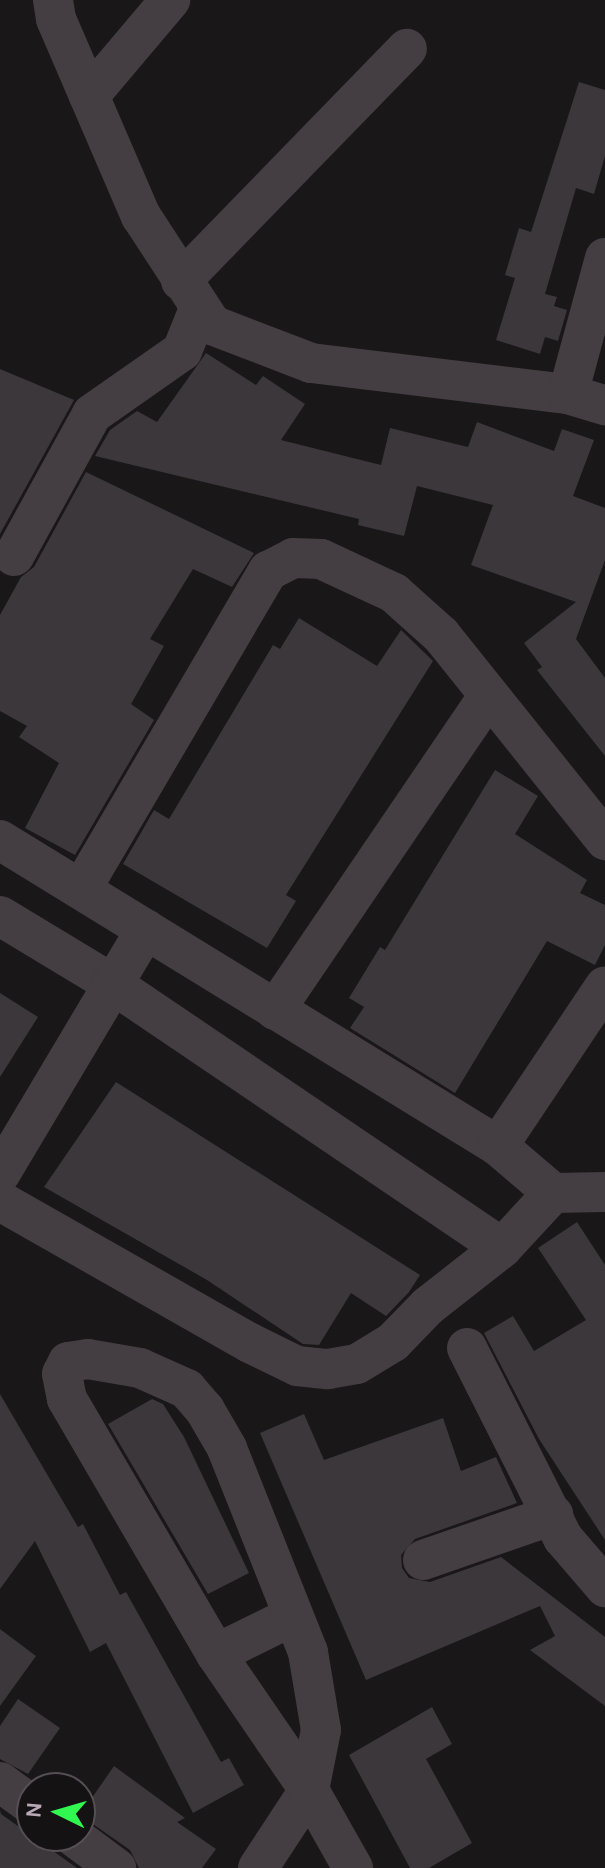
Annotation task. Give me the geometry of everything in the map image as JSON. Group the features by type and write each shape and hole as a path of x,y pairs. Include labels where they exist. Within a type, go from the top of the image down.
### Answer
{"street":[{"path":"53,0 89,96 141,216 212,325 311,363 586,400 605,258"},
{"path":"89,96 170,0"},
{"path":"14,556 92,414 182,351 190,295 407,49"},
{"path":"82,888 268,571 293,558 321,559 394,593 441,635 605,840"},
{"path":"275,1010 488,696"},
{"path":"0,840 498,1146 553,1193 605,1192"},
{"path":"0,916 111,983 502,1248"},
{"path":"0,1174 111,983 146,929"},
{"path":"498,1146 605,986"},
{"path":"0,1201 250,1343 297,1366 328,1369 357,1364 393,1342 428,1306 502,1248 553,1193"},
{"path":"467,1348 563,1538 605,1587"},
{"path":"258,1868 309,1790 320,1708 316,1678 293,1616 227,1448 187,1389 121,1362 68,1362 62,1374 67,1399 216,1654 309,1790 353,1868"},
{"path":"423,1560 553,1515"},
{"path":"216,1654 293,1616"},
{"path":"94,1852 116,1868"}],"building":[{"path":"579,82 605,90 605,156 594,194 576,188 545,294 557,297 554,306 567,310 558,341 545,337 540,354 496,340 515,278 505,275 519,228 531,232"},
{"path":"206,353 256,385 263,376 305,404 281,440 381,465 390,428 468,447 477,422 554,451 562,429 594,440 573,496 605,508 605,560 576,639 605,678 605,756 537,670 542,667 524,643 576,602 471,565 493,505 417,486 404,536 358,525 359,519 95,456 110,430 137,411 157,422"},
{"path":"0,369 74,400 0,534"},
{"path":"86,472 254,553 232,587 193,569 150,639 164,646 131,704 154,720 75,855 25,828 59,763 19,737 27,726 0,711 0,615 21,577 34,567"},
{"path":"299,618 377,666 401,630 433,661 286,895 296,901 267,948 123,864 154,810 169,819 273,645 280,649"},
{"path":"495,770 538,796 515,834 587,880 580,893 605,905 605,945 595,965 547,941 455,1093 350,1028 364,1007 349,998 380,947 385,950"},
{"path":"0,993 38,1017 0,1077"},
{"path":"116,1082 420,1275 409,1292 386,1316 351,1293 319,1345 303,1344 207,1280 44,1187"},
{"path":"577,1222 605,1265 605,1540 539,1439 484,1333 513,1316 534,1351 586,1320 538,1248"},
{"path":"0,1394 78,1527 83,1524 120,1595 126,1592 221,1762 229,1758 244,1785 193,1813 106,1643 90,1652 35,1541 0,1589"},
{"path":"152,1399 163,1404 184,1437 249,1573 208,1594 108,1424"},
{"path":"304,1414 324,1460 443,1418 461,1471 496,1457 517,1503 415,1539 401,1555 402,1568 409,1578 430,1582 501,1557 605,1637 605,1706 530,1650 555,1636 540,1606 366,1680 260,1433"},
{"path":"0,1629 36,1656 0,1706"},
{"path":"18,1699 60,1728 29,1772 24,1772 0,1759 0,1726"},
{"path":"432,1707 452,1744 426,1759 472,1843 429,1868 410,1868 349,1755"},
{"path":"114,1766 185,1818 177,1822 216,1849 202,1868 139,1868 130,1850 96,1826 96,1792"},
{"path":"0,1810 16,1825 16,1852 54,1852 77,1868 0,1868"}]}
